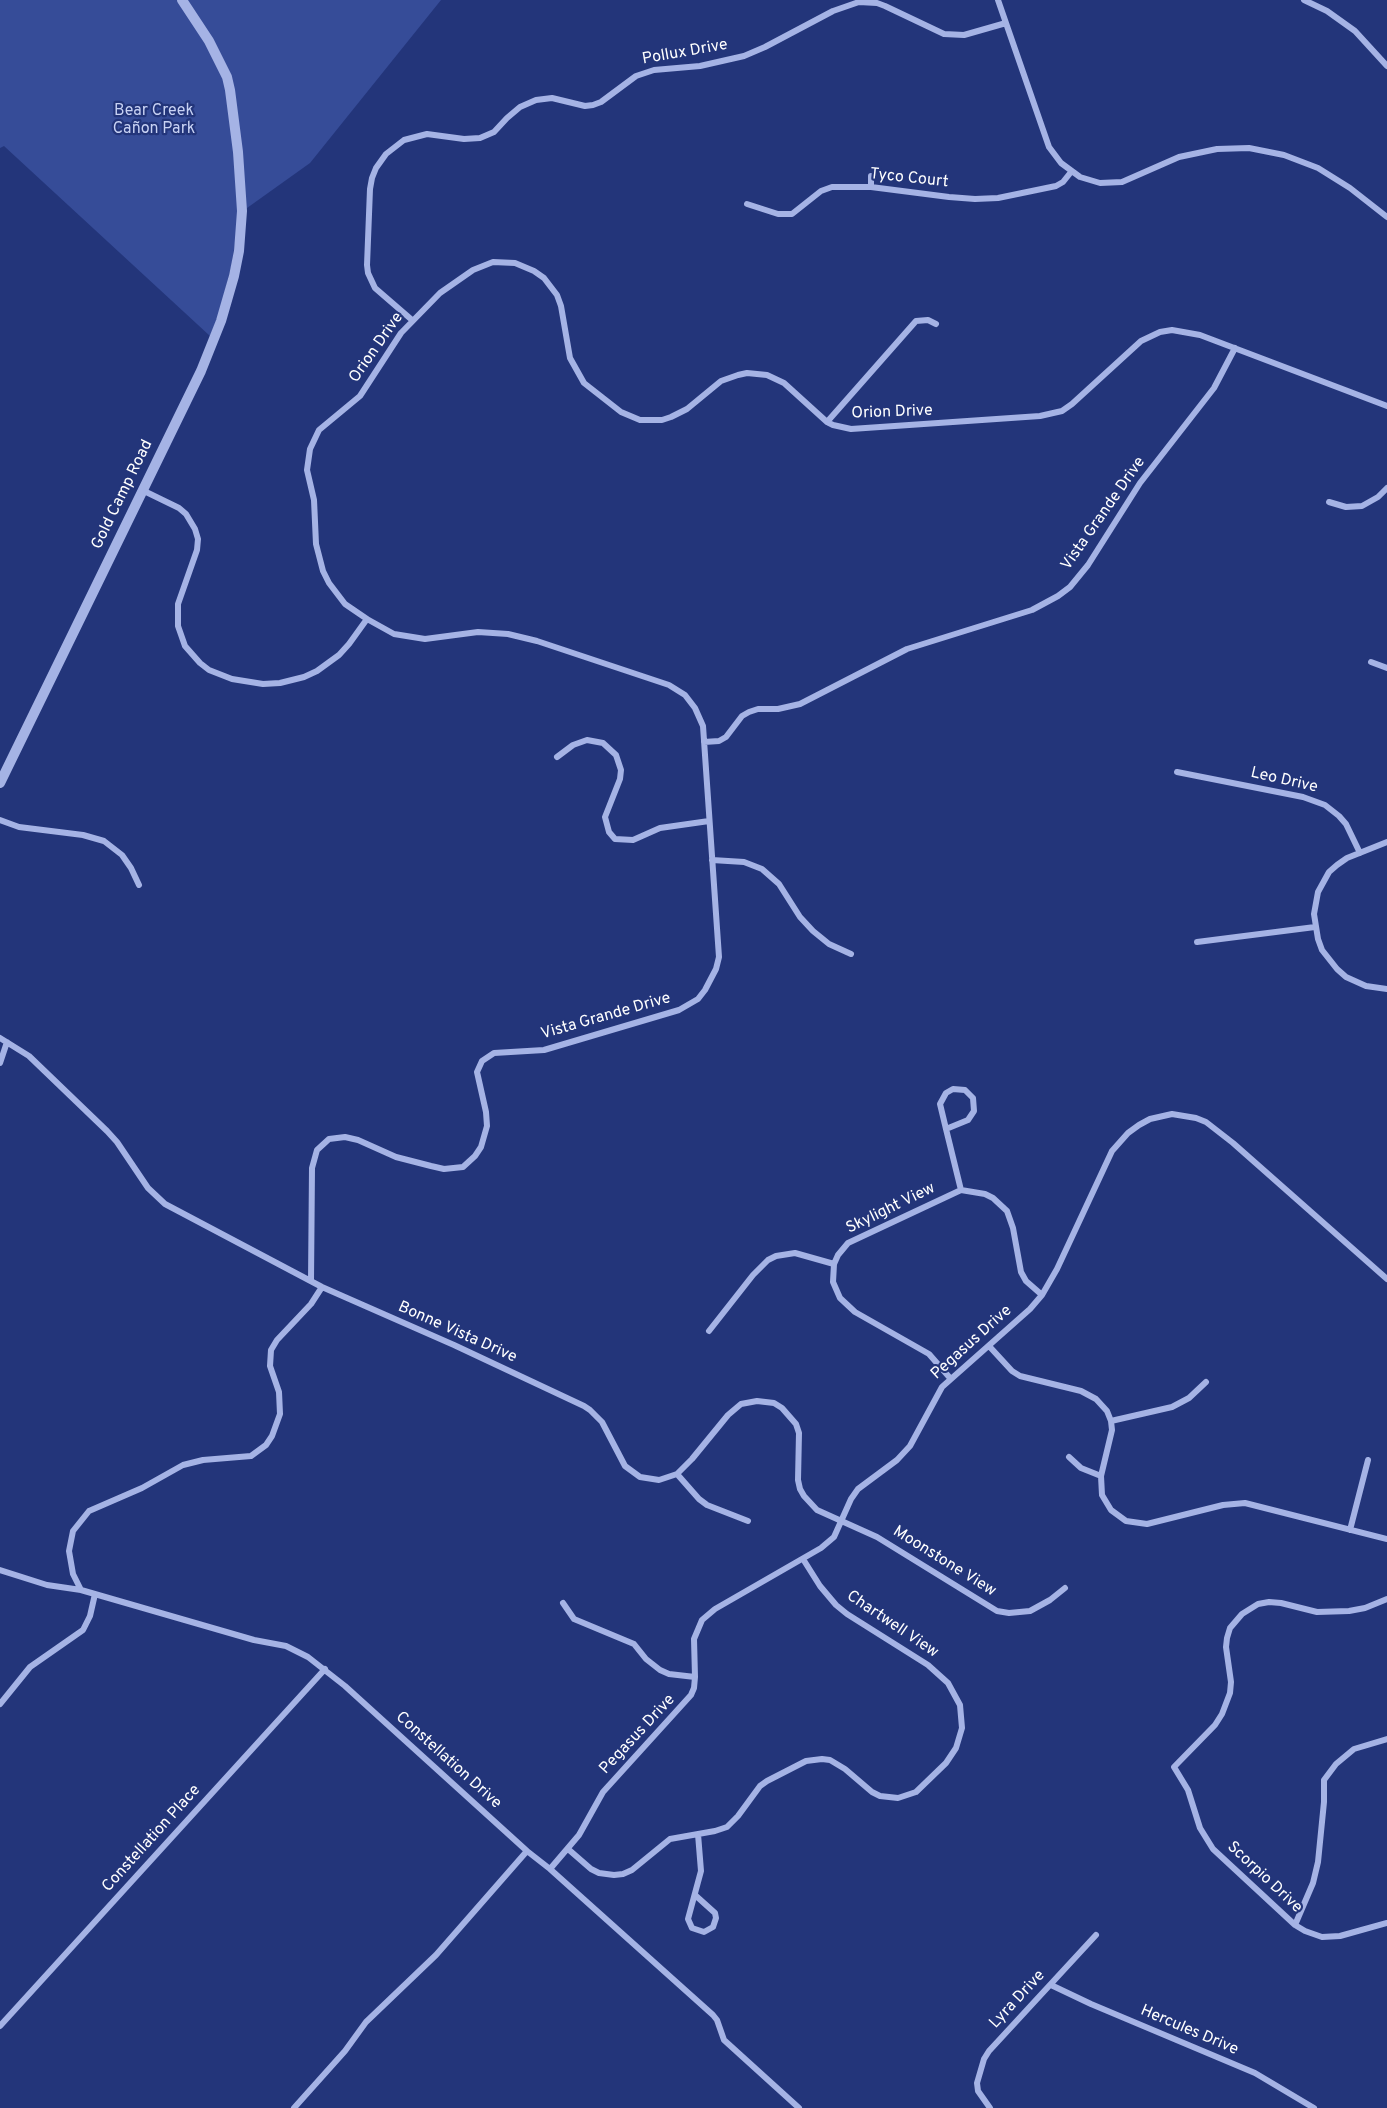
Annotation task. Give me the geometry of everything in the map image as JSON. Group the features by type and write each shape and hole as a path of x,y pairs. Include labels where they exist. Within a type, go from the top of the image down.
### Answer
{"street":[{"name":"Gold Camp Road","path":"0,783 201,371 217,332 236,268 242,211 238,152 228,84 209,41 182,0"},
{"path":"998,0 1049,147 1060,163 1071,172 1090,181 1112,183 1131,179 1179,157 1217,149 1249,148 1284,155 1318,168 1350,188 1387,217"},
{"path":"1304,0 1327,11 1355,31 1387,66"},
{"name":"Pollux Drive","path":"412,320 375,288 367,265 372,178 386,154 404,140 427,134 464,139 480,138 494,132 520,107 536,100 552,98 585,106 593,105 601,102 636,76 654,70 700,66 744,56 832,10 859,2 885,6 944,34 964,35 1006,23"},
{"name":"Tyco Court","path":"747,204 778,214 792,214 826,188 871,187 949,197 987,199 1051,188 1063,182 1071,172"},
{"path":"871,176 871,187"},
{"name":"Orion Drive","path":"704,742 703,726 695,708 685,695 669,685 537,641 508,634 478,632 415,639 394,634 367,620 345,604 336,594 323,571 316,544 314,500 309,483 307,459 319,430 360,396 392,346 412,320 440,293 473,270 493,262 515,263 524,265 544,278 557,295 570,358 584,383 630,417 650,421 671,417 687,409 729,377 758,373 784,383 827,422 841,428 862,430 1040,417 1062,411 1141,341 1160,332 1172,330 1191,332 1387,406"},
{"path":"827,422 916,321 928,320 936,324"},
{"name":"Vista Grande Drive","path":"311,1281 312,1168 314,1158 322,1144 329,1139 345,1137 358,1140 396,1157 431,1167 444,1169 463,1167 475,1156 487,1126 477,1072 482,1060 494,1053 535,1051 559,1046 679,1010 698,999 712,980 719,957 704,742 719,741 726,737 737,722 749,712 758,709 788,708 907,649 1032,610 1046,604 1070,587 1088,565 1140,483 1214,388 1235,348"},
{"path":"1329,502 1346,507 1362,506 1378,497 1387,488"},
{"path":"142,489 179,508 186,514 195,530 198,539 197,550 178,604 178,626 185,646 209,670 232,679 263,684 280,683 304,677 339,655 367,620"},
{"path":"1371,662 1387,668"},
{"path":"556,757 573,745 587,740 603,743 616,755 621,775 605,817 609,832 615,839 633,840 660,828 709,821"},
{"name":"Leo Drive","path":"1177,772 1302,797 1325,805 1346,824 1360,853"},
{"path":"0,820 19,827 83,835 104,841 122,855 139,885"},
{"path":"1387,842 1337,865 1324,881 1316,902 1315,927 1322,950 1337,969 1366,987 1387,989"},
{"path":"712,860 744,862 762,870 779,884 800,917 813,932 829,944 851,954"},
{"path":"1197,942 1315,927"},
{"name":"Bonne Vista Drive","path":"0,1038 28,1056 107,1131 148,1188 165,1204 322,1287 584,1406 602,1422 625,1466 640,1477 659,1480 677,1474"},
{"path":"0,1063 7,1042"},
{"path":"946,1129 968,1120 974,1111 973,1098 964,1090 952,1089 942,1098 940,1106 961,1190"},
{"name":"Pegasus Drive","path":"550,1869 583,1829 603,1792 688,1700 694,1688 694,1639 702,1620 716,1609 803,1559 834,1537 858,1489 897,1460 910,1446 937,1394 950,1378 989,1346 1042,1295 1057,1269 1112,1151 1139,1125 1150,1119 1172,1114 1196,1118 1220,1131 1387,1279"},
{"name":"Skylight View","path":"834,1264 842,1249 857,1238 961,1190 975,1192 993,1198 1007,1211 1013,1228 1021,1272 1026,1281 1042,1295"},
{"path":"709,1331 753,1275 768,1260 795,1253 834,1264 835,1290 846,1305 929,1354 950,1378"},
{"path":"81,1590 73,1574 69,1551 73,1531 89,1511 142,1488 183,1465 204,1460 251,1456 266,1445 272,1436 279,1414 279,1392 270,1366 271,1350 277,1340 311,1304 322,1287"},
{"path":"989,1346 1012,1371 1020,1376 1089,1394 1101,1404 1111,1421 1111,1440 1101,1476 1101,1487 1106,1503 1118,1517 1135,1524 1147,1524 1222,1505 1245,1503 1387,1539"},
{"path":"1111,1421 1172,1407 1189,1398 1206,1382"},
{"path":"748,1521 699,1499 677,1474 734,1409 749,1402 765,1401 774,1403 796,1424 799,1433 798,1480 804,1496 817,1510 842,1520"},
{"path":"1069,1457 1081,1468 1101,1476"},
{"path":"1350,1530 1368,1460"},
{"name":"Moonstone View","path":"842,1520 885,1541 997,1611 1009,1613 1030,1611 1065,1588"},
{"name":"Chartwell View","path":"568,1849 591,1869 614,1875 632,1870 670,1839 727,1827 738,1816 753,1794 767,1781 797,1765 814,1760 830,1761 880,1796 898,1798 916,1792 946,1763 960,1738 962,1728 960,1706 948,1683 928,1665 836,1605 820,1586 803,1559"},
{"name":"Constellation Drive","path":"0,1570 47,1585 81,1590 244,1637 286,1646 308,1657 325,1669 713,2015 724,2040 799,2108"},
{"path":"0,1704 30,1666 83,1630 90,1616 95,1594"},
{"name":"Scorpio Drive","path":"1387,1599 1365,1608 1349,1611 1317,1612 1269,1602 1258,1604 1242,1614 1230,1629 1227,1638 1226,1647 1231,1682 1226,1704 1215,1725 1175,1764 1176,1771 1192,1798 1200,1828 1213,1849 1295,1925 1322,1938 1340,1936 1387,1923"},
{"path":"563,1603 574,1619 634,1644 646,1659 660,1670 669,1674 695,1677"},
{"name":"Constellation Place","path":"0,2026 325,1669"},
{"path":"1295,1925 1313,1883 1318,1862 1324,1780 1336,1764 1354,1749 1387,1739"},
{"path":"695,1895 715,1913 713,1927 704,1932 692,1928 687,1919 695,1895 701,1863 698,1834"},
{"path":"294,2108 345,2051 366,2022 436,1955 527,1851"},
{"name":"Lyra Drive","path":"990,2108 978,2091 978,2075 989,2051 1096,1935"},
{"name":"Hercules Drive","path":"1051,1985 1255,2073 1314,2108"}],"green space":[{"name":"Bear Creek Cañon Park","path":"0,0 441,0 310,163 247,208 238,226 231,267 219,314 210,336 4,146 0,148"}]}
